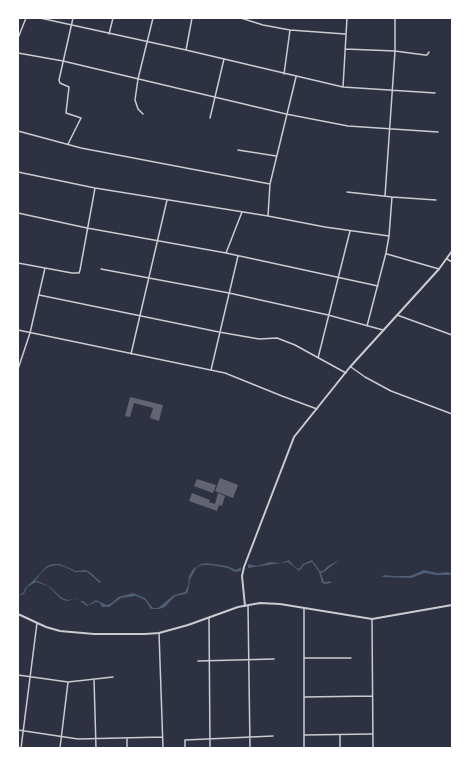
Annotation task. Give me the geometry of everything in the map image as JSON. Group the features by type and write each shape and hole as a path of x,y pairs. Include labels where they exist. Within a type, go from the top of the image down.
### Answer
{"street":[{"path":"18,38 26,18"},
{"path":"40,18 186,50 343,87 435,93"},
{"path":"68,144 81,119 80,116 66,113 70,87 60,83 59,80 73,18"},
{"path":"109,34 113,18"},
{"path":"143,114 135,103 138,79 153,18"},
{"path":"186,50 192,18"},
{"path":"241,18 263,25 290,30 346,34"},
{"path":"343,87 347,18"},
{"path":"385,196 395,51 395,18"},
{"path":"284,74 290,30"},
{"path":"345,48 395,51 425,55 428,55 429,52"},
{"path":"18,52 63,61 286,114 348,126 438,132"},
{"path":"210,118 224,59"},
{"path":"268,216 270,184 296,76"},
{"path":"18,131 76,147 270,184"},
{"path":"238,150 276,156"},
{"path":"18,172 95,188 350,231 389,236"},
{"path":"18,263 72,274 78,273 80,270 95,188"},
{"path":"347,192 436,200"},
{"path":"367,326 386,254 392,197"},
{"path":"131,354 167,200"},
{"path":"226,253 242,212"},
{"path":"18,213 87,228 226,253 378,286"},
{"path":"318,358 337,277 350,231"},
{"path":"250,748 247,605 242,576 246,560 290,444 296,433 350,367 447,260 452,251"},
{"path":"386,254 439,269"},
{"path":"211,370 238,256"},
{"path":"447,260 452,262"},
{"path":"18,369 30,333 45,268"},
{"path":"101,269 229,293 328,315 383,330"},
{"path":"39,295 259,340 277,338 295,345 346,372"},
{"path":"397,315 452,335"},
{"path":"18,330 225,373 317,409"},
{"path":"350,367 391,391 452,414"},
{"path":"18,614 50,629 107,634 159,633 247,605 266,603 372,619 452,605"},
{"path":"304,608 304,748"},
{"path":"209,618 210,748"},
{"path":"372,619 373,748"},
{"path":"21,748 37,623"},
{"path":"159,633 163,748"},
{"path":"304,658 351,658"},
{"path":"198,661 274,659"},
{"path":"18,675 68,682 113,677"},
{"path":"94,680 96,748"},
{"path":"60,748 68,682"},
{"path":"304,697 372,696"},
{"path":"18,730 78,740 162,737"},
{"path":"304,735 373,734"},
{"path":"340,735 340,748"},
{"path":"185,748 185,740 273,736"},
{"path":"127,738 127,748"}],"water":[{"path":"289,560 299,569 303,564 312,560 320,571 323,571 328,566 339,560 321,573 324,582 331,581 331,583 325,584 322,583 319,572 312,562 304,565 299,571 288,562 248,568 248,564 257,566 270,562 280,563"},
{"path":"206,563 227,566 236,570 241,567 241,571 235,572 228,568 210,565 197,567 190,579 188,592 186,594 175,596 165,607 159,609 151,609 145,600 136,596 121,598 109,607 102,607 100,603 96,602 87,606 80,601 83,601 88,605 96,600 107,605 118,597 133,593 145,598 153,608 158,608 174,595 185,592 188,586 189,576 193,569 201,564"},
{"path":"60,564 76,571 86,570 101,582 100,583 87,572 75,572 58,565 52,566 48,567 35,580 49,586 62,598 68,600 74,599 67,601 61,599 48,586 36,582 27,587 24,594 18,596 24,592 25,588 47,566"},
{"path":"424,570 438,573 447,572 452,573 452,575 425,573 411,578 382,577 384,575 410,576"}],"building":[{"path":"130,397 163,405 159,421 150,418 153,408 134,403 130,417 125,416"},
{"path":"220,478 238,485 233,498 215,491"},
{"path":"197,479 216,485 213,493 194,486"},
{"path":"192,493 210,500 209,502 215,504 218,493 225,496 222,506 219,505 217,511 189,501"}]}
